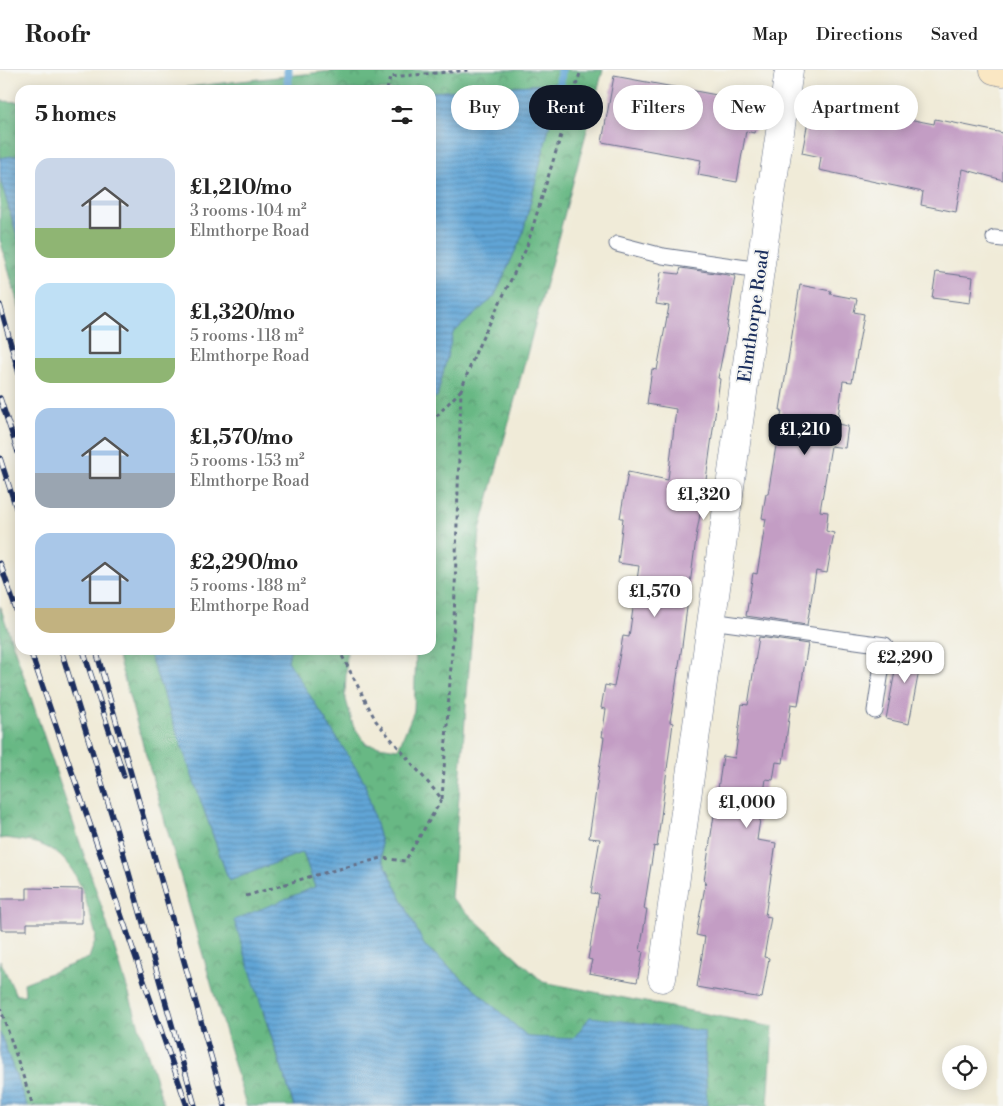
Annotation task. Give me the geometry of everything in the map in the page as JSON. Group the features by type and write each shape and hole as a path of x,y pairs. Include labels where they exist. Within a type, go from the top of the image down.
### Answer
{"street":[{"name":"Elmthorpe Road","path":"662,978 789,70"},
{"path":"994,70 1003,72"}],"lane":[{"path":"617,244 664,256 760,270"},
{"path":"711,621 885,645 875,711"}],"path":[{"path":"389,85 390,77 472,70"},
{"path":"246,896 312,876 382,858 405,861 442,800 454,622 461,390 477,349 526,249 581,70"},
{"path":"436,417 461,390"},
{"path":"342,655 376,721 442,800"},
{"path":"0,1007 33,1106"}],"green space":[{"path":"341,70 603,70 599,85 560,85 560,83 519,86 451,85 451,91 436,92 436,85 205,85"},
{"path":"0,101 15,102 15,156 0,158"},
{"path":"548,130 587,130 480,530 451,898 543,982 773,1027 768,1106 707,1106 704,1031 573,1039 528,1037 424,945 382,858 381,843 364,781 288,661 289,655 347,655 345,696 353,725 366,744 398,749 414,711 416,655 436,655 436,396 453,333 494,297 522,236"},
{"path":"0,178 15,228 15,293 0,239"},
{"path":"0,606 103,911 164,1106 27,1106 0,1033 0,960 16,995 25,995 24,983 89,958 96,935 79,884 65,861 56,853 40,844 6,838 0,839"},
{"path":"117,655 150,655 229,881 303,852 315,887 263,1012 294,1106 246,1106"}],"water":[{"path":"560,83 560,85 531,85"},
{"path":"529,85 529,130 548,130 522,236 494,297 453,333 436,397 436,92 451,91 451,130 519,130 519,86"},
{"path":"15,156 15,228 0,178 0,158"},
{"path":"150,655 289,655 288,661 364,781 381,843 382,858 424,945 528,1037 573,1039 590,1017 704,1031 707,1106 294,1106 234,920 315,887 303,852 229,881"},
{"path":"0,1033 27,1106 0,1106"}],"building":[{"path":"614,76 663,85 613,85 613,130 703,130 703,92 713,94 713,130 755,130 754,133 746,131 737,182 698,175 701,160 602,142"},
{"path":"935,119 1003,133 1003,180 963,169 956,212 921,205 923,192 819,170 821,157 802,153 806,130 918,130 918,121 934,124"},
{"path":"681,268 735,276 718,378 720,379 705,487 670,722 673,723 657,847 654,846 644,909 647,909 640,951 643,952 637,982 589,973 592,960 588,959 599,894 591,893 600,839 589,838 604,737 602,737 606,709 601,708 605,685 614,687 623,636 629,637 639,566 618,563 623,518 620,518 628,472 668,480 676,409 647,404 652,369 657,370 669,306 656,304 661,272 679,274"},
{"path":"936,272 973,277 970,303 932,298"},
{"path":"800,285 831,291 830,294 857,299 854,312 864,314 852,382 843,381 837,424 848,426 845,448 831,446 820,511 828,512 826,531 834,533 827,573 816,571 807,625 746,616 753,573 757,574 766,519 762,518 766,494 768,494 782,410 780,410"},
{"path":"759,637 808,644 798,705 791,704 783,763 776,762 773,780 766,779 757,840 776,843 765,916 771,917 764,957 769,958 762,998 697,987 705,937 696,935 706,881 704,881 723,756 735,758 742,704 748,705"},
{"path":"900,645 923,649 909,724 886,719"},
{"path":"27,888 82,889 82,923 27,923 27,930 1,930 0,899 27,899"}],"waterway":[{"path":"288,70 288,85"},
{"path":"560,83 561,70"}],"railway":[{"path":"0,305 15,359"},
{"path":"0,398 15,443"},
{"path":"0,458 15,504"},
{"path":"0,563 15,606"},
{"path":"32,655 187,1106"},
{"path":"63,655 121,845 195,1106"},
{"path":"85,655 124,776"},
{"path":"97,655 225,1106"}]}
